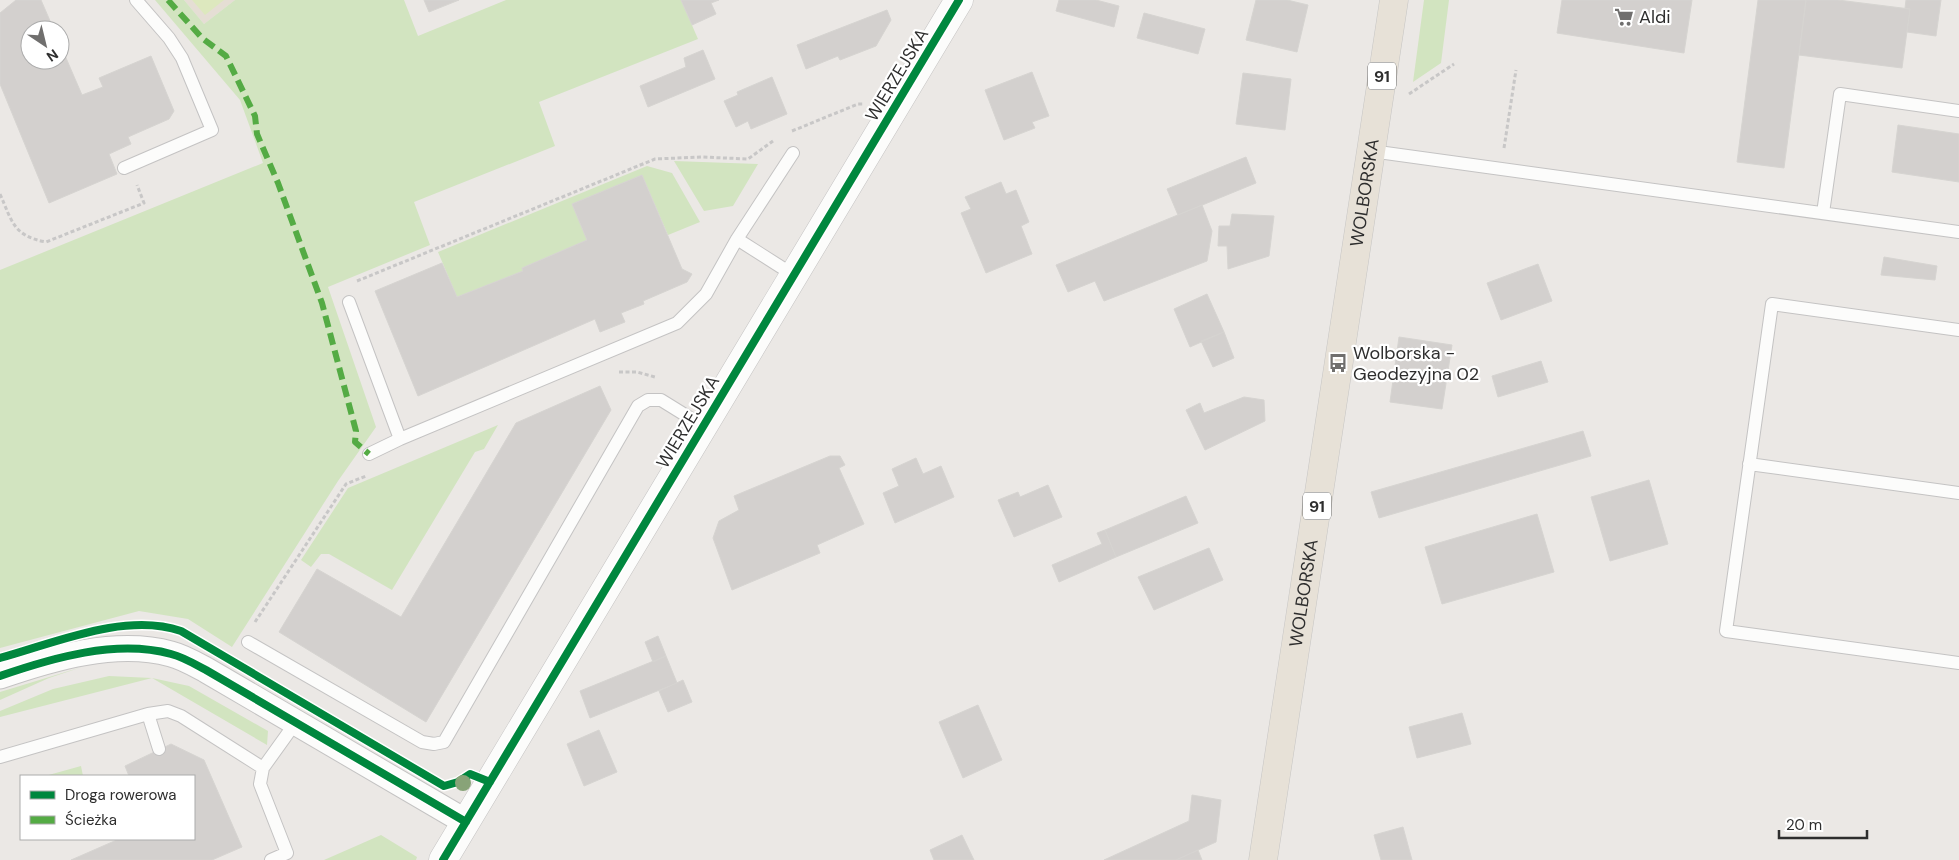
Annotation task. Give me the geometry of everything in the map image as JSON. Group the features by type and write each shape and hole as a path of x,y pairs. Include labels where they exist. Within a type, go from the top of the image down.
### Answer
{"main road":[{"name":"WOLBORSKA","path":"1263,860 1394,0"}],"street":[{"name":"WIERZEJSKA","path":"443,860 795,276 958,0"},
{"path":"0,676 25,667 99,651 126,649 160,652 188,661 466,822"}],"lane":[{"path":"126,167 212,130 182,58 169,38 136,0"},
{"path":"1823,213 1840,94 1959,111"},
{"path":"1370,151 1959,232"},
{"path":"369,454 400,439 678,323 706,294 737,239 793,153"},
{"path":"737,239 795,276"},
{"path":"348,302 400,439"},
{"path":"1959,330 1772,304 1726,631 1959,663"},
{"path":"248,642 422,742 434,744 444,742 638,406 648,400 661,400 703,426"},
{"path":"1749,464 1959,493"},
{"path":"0,757 148,714 168,712 181,716 264,768"},
{"path":"148,714 159,750"},
{"path":"271,860 287,853 260,784 264,768 296,722"}],"path":[{"path":"1404,94 1410,94 1454,64"},
{"path":"1504,148 1516,70"},
{"path":"789,132 858,104 863,104"},
{"path":"348,302 343,287 655,160 702,157 748,159 776,139"},
{"path":"769,149 771,143"},
{"path":"0,194 18,232 31,239 46,242 144,203 126,167"},
{"path":"611,374 637,372 661,380"},
{"path":"248,642 246,636 346,484 373,473"}],"shaded area":[{"path":"184,0 235,0 204,24"}],"green space":[{"path":"155,0 184,0 204,24 235,0 404,0 418,36 506,0 681,0 698,39 539,102 555,146 414,202 430,245 328,287 376,427 338,481 232,647 188,619 139,611 0,648 0,270 263,163 240,100"},
{"path":"192,0 224,0 205,15"},
{"path":"1424,0 1449,0 1441,63 1413,82"},
{"path":"674,161 758,164 733,206 704,211"},
{"path":"647,166 672,173 700,222 668,235 642,175 572,204 587,240 522,268 523,271 457,297 438,252"},
{"path":"498,425 484,449 475,452 392,590 329,554 321,554 311,567 301,560 348,488"},
{"path":"82,667 49,678 0,700 0,692"},
{"path":"109,676 152,678 0,717 0,711 53,689"},
{"path":"152,678 189,686 268,731 267,745"},
{"path":"81,766 83,775 49,775"},
{"path":"381,835 417,857 416,860 324,860"}],"building":[{"path":"16,0 41,0 50,20 20,20 20,70 70,70 70,67 82,95 103,87 99,78 151,56 174,111 169,119 128,137 131,144 109,154 117,174 49,203 0,84 0,13"},
{"path":"424,0 459,0 429,12"},
{"path":"681,0 719,0 711,3 716,14 692,25"},
{"path":"1059,0 1096,0 1119,6 1114,27 1056,11"},
{"path":"1256,0 1287,0 1308,5 1297,52 1246,40"},
{"name":"Aldi","path":"1562,0 1692,0 1684,53 1557,33"},
{"path":"1758,0 1806,0 1784,168 1737,162"},
{"path":"1806,0 1838,0 1910,9 1902,68 1799,55"},
{"path":"1906,0 1941,0 1936,36 1907,32 1910,9 1905,8"},
{"path":"887,10 891,20 876,46 840,60 838,56 806,69 797,45"},
{"path":"1144,13 1205,29 1198,54 1137,38"},
{"path":"703,50 715,79 648,107 640,86 686,67 684,58"},
{"path":"1032,72 1049,116 1032,122 1035,128 1004,140 985,90"},
{"path":"1243,73 1291,79 1285,130 1236,124"},
{"path":"772,77 787,114 751,129 748,121 736,127 724,101 738,95 737,92"},
{"path":"1898,125 1959,134 1959,182 1892,172"},
{"path":"1246,157 1256,183 1178,215 1167,189"},
{"path":"642,175 682,269 692,274 687,282 643,301 644,304 621,313 625,322 600,332 595,319 418,396 375,291 442,263 457,297 523,271 522,268 587,240 572,204"},
{"path":"1001,182 1006,194 1016,190 1029,222 1021,226 1032,254 986,273 961,213 971,209 965,197"},
{"path":"1202,205 1212,231 1207,261 1104,301 1095,281 1068,292 1056,265"},
{"path":"1232,214 1274,216 1269,256 1228,269 1227,246 1218,246 1219,226 1230,226"},
{"path":"1884,257 1937,266 1935,280 1881,275"},
{"path":"1538,264 1552,301 1501,320 1487,283"},
{"path":"1207,294 1224,332 1190,347 1174,309"},
{"path":"1224,332 1234,358 1213,367 1201,341"},
{"path":"1399,337 1452,345 1442,409 1390,402"},
{"path":"1541,361 1548,382 1498,397 1492,376"},
{"path":"600,386 611,410 426,722 279,632 317,569 401,617 516,423"},
{"path":"1244,397 1264,400 1265,421 1205,450 1186,410 1200,403 1204,413"},
{"path":"1583,431 1591,456 1379,518 1371,492"},
{"path":"830,456 840,456 845,465 839,468 864,524 817,545 820,553 732,590 713,538 719,521 739,510 734,496"},
{"path":"916,458 923,474 941,466 954,497 895,523 883,493 899,486 892,469"},
{"path":"1649,480 1668,544 1610,561 1591,497"},
{"path":"1048,485 1062,517 1014,537 998,500 1018,492 1020,497"},
{"path":"1186,496 1198,523 1116,557 1105,530"},
{"path":"1537,514 1554,572 1442,604 1425,547"},
{"path":"1105,530 1116,557 1059,582 1052,565 1102,544 1097,533"},
{"path":"1209,548 1223,580 1154,610 1138,577"},
{"path":"658,636 666,656 653,662 645,642"},
{"path":"666,656 677,683 590,718 580,691"},
{"path":"683,680 692,702 668,712 659,691"},
{"path":"978,705 1002,760 963,778 939,722"},
{"path":"1462,713 1471,744 1417,758 1409,727"},
{"path":"599,730 617,772 584,786 567,744"},
{"path":"171,744 204,760 242,847 212,860 71,860 117,840 195,840 195,775 129,775 125,766"},
{"path":"1192,795 1221,800 1216,842 1176,860 1104,860 1189,821"},
{"path":"1403,827 1412,860 1381,860 1374,835"},
{"path":"962,835 974,860 934,860 930,850"},
{"path":"1198,850 1202,860 1176,860"}],"marked path":[{"path":"168,0 202,38 226,56 255,116 257,134 278,183 322,303 356,431 355,442 369,454"}],"cycle path":[{"path":"443,860 959,0"},
{"path":"0,658 67,638 114,627 159,626 181,631 444,786 458,782 470,774 490,782"},
{"path":"0,676 62,657 106,650 150,650 175,655 206,670 466,822"}],"place":[{"name":"Aldi","path":"1624,17"},
{"name":"Wolborska - Geodezyjna 02","path":"1338,363"}]}
